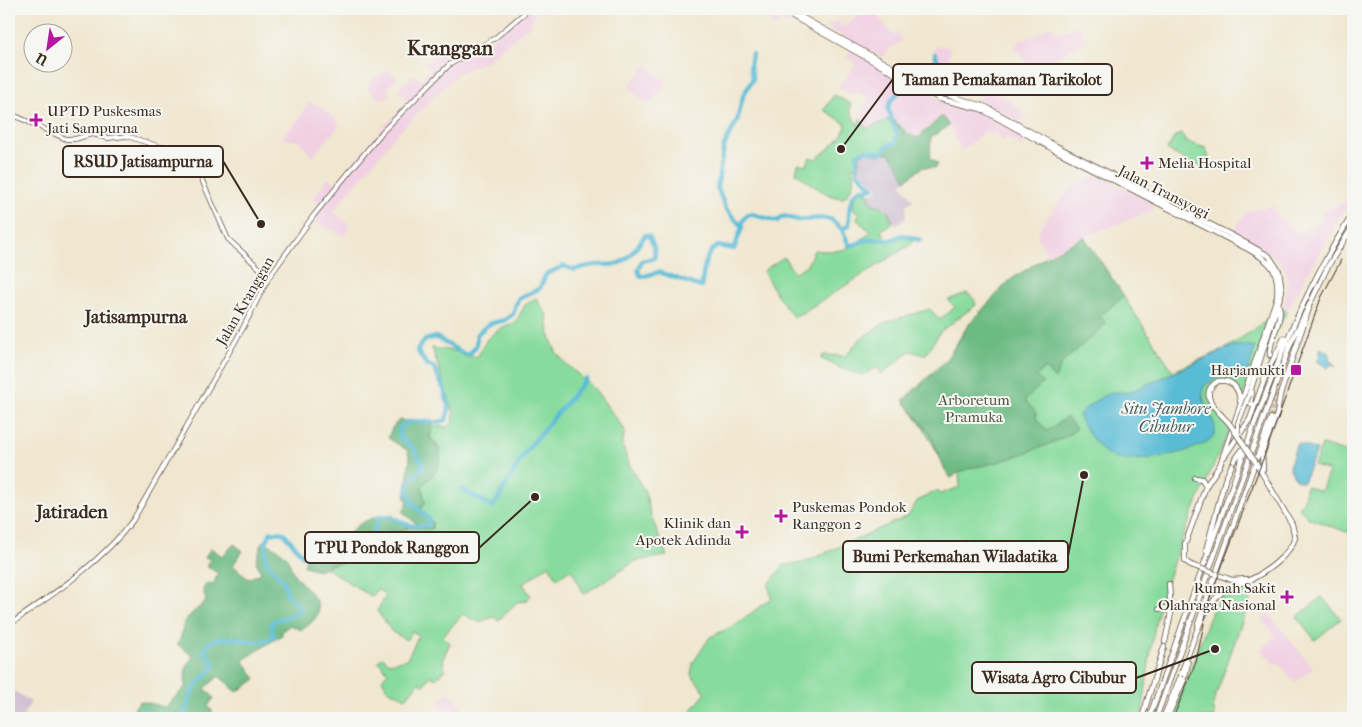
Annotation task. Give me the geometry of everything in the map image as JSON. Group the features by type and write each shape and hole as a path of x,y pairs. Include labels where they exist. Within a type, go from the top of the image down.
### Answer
{"highway":[{"name":"Jalan Transyogi","path":"780,9 931,94 945,101 960,101"},
{"name":"Jalan Transyogi","path":"787,9 935,91 960,101 986,107 1131,187 1272,259 1282,282 1279,304 1240,402 1220,465 1206,486 1185,544 1186,561 1191,566 1238,581 1257,576"},
{"path":"1220,465 1230,446 1246,427 1267,372 1327,254 1353,214"},
{"path":"1156,718 1279,375 1312,297 1353,226"},
{"name":"Jalan Transyogi","path":"1220,232 1272,265 1277,279 1278,291 1253,386 1238,423 1239,436"},
{"path":"1191,648 1200,625 1217,597 1227,589 1257,576 1287,552 1295,538 1292,524 1261,466 1262,452 1277,414 1280,395 1312,297"},
{"path":"1270,355 1270,345 1280,314 1279,304"},
{"path":"1149,718 1200,573 1293,322"},
{"path":"1240,402 1237,388 1227,381 1218,381 1209,390 1210,402 1239,436 1266,476"},
{"path":"1253,386 1250,403 1253,405 1256,403"},
{"path":"1167,718 1183,677 1201,615 1271,418"},
{"path":"1200,573 1219,501 1233,463 1248,442"},
{"path":"1195,478 1202,479 1206,486"},
{"path":"1142,718 1164,645 1171,612 1169,584"},
{"path":"1158,609 1165,608 1171,612"},
{"path":"1163,718 1183,677"}],"main road":[{"name":"Jalan Kranggan","path":"9,625 85,569 117,540 133,520 247,321 269,277 314,214 392,120 449,65 495,38 529,9"},
{"path":"9,113 14,113 66,139 75,139 92,134 108,138 127,136 164,148 201,178 228,240 269,277"}],"shaded area":[{"path":"524,9 532,9 536,12 538,10 533,17 532,24 485,62 458,73 397,134 333,212 349,224 345,236 311,221 323,205 313,198 328,178 336,183 386,124 409,102 398,90 414,75 421,80 431,70 425,64 439,49 451,61 457,55 492,39"},
{"path":"539,9 551,9 545,13"},
{"path":"751,9 775,9 792,18 789,24 780,20 776,27"},
{"path":"866,9 872,9 890,32 894,36 898,33 902,41 889,49 882,57 826,27 837,21 844,27"},
{"path":"1049,26 1058,33 1079,26 1086,42 1068,51 1034,74 1015,47 1021,40 1034,37"},
{"path":"935,46 949,46 948,60 956,67 966,68 957,94 936,87 914,75 932,60"},
{"path":"851,50 944,102 982,111 1028,138 1022,147 1007,137 1003,141 995,132 989,135 985,131 962,151 947,121 928,126 918,138 909,135 892,118 866,129 860,118 869,98 854,91 851,95 838,87 856,64 847,57"},
{"path":"646,65 667,83 649,105 628,88"},
{"path":"387,69 397,78 387,88 390,95 380,99 367,87 375,75 379,78"},
{"path":"989,91 1010,101 1026,116 1019,123 996,108 976,100"},
{"path":"308,102 320,106 340,124 312,158 301,141 281,139 301,116"},
{"path":"868,151 878,155 888,153 897,163 906,180 901,184 913,200 906,205 906,217 898,224 893,222 886,208 872,205 868,197 867,194 876,192 878,189 859,170 860,155"},
{"path":"1097,175 1152,203 1153,211 1067,243 1067,246 1047,254 1037,235 1042,224 1072,187"},
{"path":"1350,201 1287,311 1284,303 1288,280 1285,269 1272,254 1233,233 1246,212 1272,206 1279,218 1285,221 1298,234 1323,220 1323,210"},
{"path":"1269,614 1313,668 1295,683 1279,663 1275,665 1261,649 1276,637 1262,619"},
{"path":"14,691 31,702 23,715 26,718 9,718 9,698"},
{"path":"448,692 463,706 452,718 437,704"}],"green space":[{"path":"834,95 851,104 850,111 858,126 860,118 867,129 889,119 897,134 894,143 887,146 885,153 878,155 868,151 860,155 859,170 852,166 853,184 844,198 825,192 796,173 798,164 807,165 810,157 816,159 837,141 846,127 845,123 824,110"},
{"path":"942,116 949,126 931,137 930,158 938,164 935,168 923,167 906,180 897,163 889,153 885,153 887,146 894,142 897,134 889,119 892,118 909,135 918,138"},
{"path":"1181,134 1186,142 1206,148 1211,166 1206,168 1191,163 1167,150 1175,136"},
{"path":"860,190 867,191 872,204 883,207 889,214 893,222 881,230 887,240 905,236 914,240 910,245 794,318 775,292 763,271 784,257 794,273 807,265 814,250 832,251 845,249 857,243 871,232 857,220 859,213 853,209 854,197"},
{"path":"1084,237 1173,371 1225,349 1284,309 1287,311 1250,378 1241,399 1232,383 1215,382 1207,395 1214,410 1230,429 1173,563 1153,636 1141,718 685,718 706,693 691,675 693,663 710,637 733,626 772,598 768,585 784,565 803,563 908,516 917,501 937,491 940,494 960,487 959,472 951,478 925,430 903,400 945,361 969,324 1010,280"},
{"name":"Arboretum Pramuka","path":"1084,237 1124,296 1100,316 1106,324 1062,363 1055,379 1045,368 1036,376 1043,383 1025,400 1047,431 1067,417 1076,429 1061,439 1039,448 998,462 967,469 951,478 945,470 930,434 904,401 947,362 969,324 1010,280 1047,256"},
{"path":"967,293 974,299 976,305 941,331 925,355 910,351 882,374 877,367 863,375 840,368 820,358 824,355 846,356 860,339 886,322 930,309 940,320 955,307 948,300"},
{"path":"536,298 547,315 549,334 556,352 566,364 593,387 625,430 622,445 629,464 645,492 652,519 667,556 636,561 584,594 573,572 568,570 557,579 549,565 523,584 531,596 526,601 517,602 498,621 495,617 478,622 463,614 443,636 450,643 443,658 445,670 436,679 430,676 423,686 419,682 406,698 387,689 382,679 388,672 378,661 383,657 389,663 407,659 419,635 412,631 407,640 392,632 377,611 386,595 377,589 372,597 326,568 348,561 366,552 389,529 398,532 408,528 432,529 432,521 421,509 425,503 422,486 436,471 440,449 430,437 432,425 447,427 453,423 454,414 432,348 455,351 466,357 478,356 487,339 501,328 516,322 525,305"},
{"path":"399,420 432,425 430,437 439,451 440,457 437,468 422,486 425,503 421,509 432,521 432,529 422,529 403,512 408,502 405,498 410,458 407,450 388,438 392,428"},
{"path":"1322,445 1345,452 1353,465 1353,484 1350,494 1353,501 1352,534 1308,518 1298,507 1304,500 1306,486 1321,491 1329,471 1314,466"},
{"path":"392,515 408,528 398,532 389,530 373,548 347,562 331,564 319,570 304,566 307,555 326,552 362,523 379,516"},
{"path":"263,541 286,556 294,575 314,597 318,610 317,616 301,630 290,625 282,631 282,635 243,660 256,679 237,692 219,676 205,688 214,698 208,706 213,712 206,718 194,716 126,718 140,701 165,707 185,687 186,668 193,656 177,644 185,621 206,601 203,589 207,583 213,585 218,573 207,567 210,559 205,557 211,548 222,556 234,544 243,551 233,565 248,579 261,573 256,561"},
{"path":"1244,584 1253,591 1213,703 1215,718 1173,718 1211,613 1222,596"},
{"path":"1322,597 1341,619 1315,640 1297,617"}],"water":[{"name":"Situ Jambore Cibubur","path":"1247,345 1255,347 1248,372 1221,375 1204,386 1204,400 1215,431 1213,436 1206,442 1195,448 1150,459 1123,460 1114,458 1094,440 1079,417 1089,406 1111,393 1130,392 1233,346"},
{"path":"1320,348 1329,352 1329,359 1336,367 1332,364 1328,368 1317,361 1320,356"},
{"path":"1297,443 1317,450 1303,482 1296,480 1289,467"}],"waterway":[{"path":"170,718 186,711 194,689 213,667 214,663 204,652 210,643 217,639 227,638 257,642 266,641 273,637 271,623 291,616 301,609 287,594 284,582 266,562 266,543 271,532 284,533 303,556 330,555 350,540 369,540 380,516 393,518 413,526 428,525 430,521 413,503 408,493 411,480 423,465 415,450 400,437 399,431 408,422 440,422 446,420 449,409 444,389 434,368 426,364 417,350 425,340 436,337 462,353 469,355 476,346 477,334 489,324 505,320 513,314 518,299 540,288 546,274 564,266 574,270 587,266 620,263 627,258 645,235 649,236 655,250 655,255 654,258 642,261 638,270 641,277 659,272 701,287 705,264 709,254 718,246 734,249 742,227 726,209 717,187 724,146 737,121 743,96 753,78 750,66 752,54"},
{"path":"915,75 943,80 943,74 935,54"},
{"path":"842,229 849,225 852,197 860,190 873,188 857,172 857,154 867,150 882,153 888,145 895,143 897,134 888,109 890,102 907,82"},
{"path":"741,224 747,215 751,214 777,221 783,216 798,220 824,218 832,220 842,229 849,245 870,239 891,240 902,235 920,240"},
{"path":"462,489 493,507 526,451 586,379"},
{"path":"134,718 140,710 166,718"}],"tunnel":[{"path":"1270,355 1275,393 1271,418"}],"tram line":[{"path":"1173,718 1196,662 1209,600 1265,454 1321,298 1341,260"}],"place":[{"name":"UPTD Puskesmas Jati Sampurna","path":"36,120"},
{"name":"Taman Pemakaman Tarikolot","path":"841,149"},
{"name":"Melia Hospital","path":"1147,163"},
{"name":"RSUD Jatisampurna","path":"261,224"},
{"name":"Harjamukti","path":"1296,370"},
{"name":"Bumi Perkemahan Wiladatika","path":"1084,475"},
{"name":"TPU Pondok Ranggon","path":"535,497"},
{"name":"Puskemas Pondok Ranggon 2","path":"781,516"},
{"name":"Klinik dan Apotek Adinda","path":"742,532"},
{"name":"Rumah Sakit Olahraga Nasional","path":"1287,597"},
{"name":"Wisata Agro Cibubur","path":"1215,649"}],"district":[{"name":"Kranggan","path":"450,48"},
{"name":"Jatisampurna","path":"136,317"},
{"name":"Jatiraden","path":"72,512"}]}
